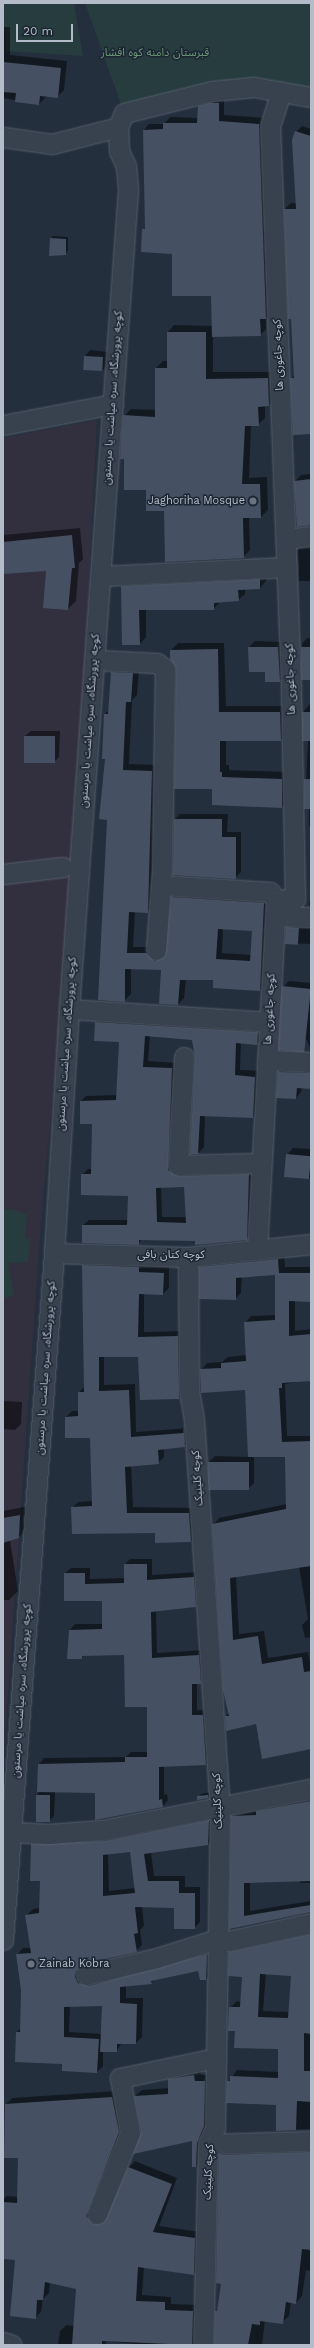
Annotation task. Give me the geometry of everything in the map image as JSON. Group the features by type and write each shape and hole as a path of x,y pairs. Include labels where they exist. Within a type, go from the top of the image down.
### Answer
{"street":[{"path":"3,137 52,144 118,127 124,113 212,91 254,87 311,97"},
{"name":"کوچه جاغوری ها","path":"257,1250 260,1163 268,1060 276,908 296,899 287,567 270,126 281,92"},
{"name":"کوچه پرورشگاه، سره میاشت یا مرستون","path":"3,1940 11,1832 10,1742 54,1253 69,1009 128,189 126,166 119,150 118,127"},
{"path":"3,425 113,404"},
{"path":"286,539 311,536"},
{"path":"101,576 287,567"},
{"path":"95,660 157,663 164,669 161,885 156,950"},
{"path":"3,874 63,867"},
{"path":"161,885 270,892 276,908 311,918"},
{"path":"69,1009 269,1022"},
{"path":"184,1057 178,1165 260,1163"},
{"path":"268,1060 311,1062"},
{"name":"کوچه کتان بافی","path":"54,1253 188,1257 311,1244"},
{"name":"کوچه کلینیک","path":"188,1257 189,1391 194,1420 220,1807 215,2128 208,2144 203,2345"},
{"path":"11,1832 50,1834 103,1830 311,1789"},
{"path":"86,1975 157,1958 217,1938 228,1941 311,1923"},
{"path":"97,2214 130,2133 120,2078 216,2058"},
{"path":"208,2144 311,2141"},
{"path":"3,2342 12,2345"}],"shaded area":[{"path":"97,420 75,868 41,1220 3,1766 3,438"}],"green space":[{"path":"3,3 74,3 83,56 6,51"},
{"name":"قبرستان دامنه کوه افشار","path":"85,3 311,3 311,97 254,87 124,113"},
{"path":"12,1209 27,1215 25,1238 30,1239 28,1262 8,1263 14,1296 3,1298 3,1210"}],"building":[{"path":"3,62 61,68 58,98 40,96 39,105 15,102 16,93 3,92"},
{"path":"209,103 219,103 219,121 259,124 266,319 260,319 261,336 212,337 211,296 172,296 172,254 141,252 142,229 145,229 143,130 163,129 163,123 197,123 198,106"},
{"path":"295,131 311,136 311,434 293,435 290,378 294,378 291,319 288,319 284,209 296,209 292,140"},
{"path":"50,238 66,239 66,255 49,256"},
{"path":"167,332 206,332 206,379 268,378 269,406 258,407 259,426 245,426 242,484 260,484 261,518 243,518 244,558 165,562 164,511 146,511 146,490 124,490 124,459 120,459 123,415 155,417 155,368 167,368"},
{"path":"84,356 103,357 102,371 83,370"},
{"path":"311,479 311,525 297,527 294,481"},
{"path":"72,535 75,568 72,568 68,610 43,608 46,571 3,574 3,542"},
{"path":"260,579 260,589 238,590 239,601 214,603 214,610 139,610 140,645 122,645 121,586"},
{"path":"248,647 278,647 280,682 265,682 265,672 249,672"},
{"path":"301,647 311,647 311,680 301,680"},
{"path":"218,649 219,712 280,712 281,741 220,741 220,772 222,772 222,777 282,779 282,808 212,805 212,789 174,789 176,669 170,659 170,650"},
{"path":"111,672 133,673 131,702 126,702 123,770 152,771 148,913 129,912 127,953 146,953 155,961 165,956 171,897 264,903 260,991 213,988 213,980 180,980 178,1005 159,1004 161,970 125,969 125,1002 98,1000 107,820 99,819 105,759 102,759 104,714 108,714","holes":["218,929 252,931 250,961 216,959"]},
{"path":"302,712 311,712 311,741 302,741"},
{"path":"24,736 55,736 55,763 24,763"},
{"path":"304,779 311,779 311,809 304,809"},
{"path":"174,819 222,819 222,837 236,837 236,879 173,875"},
{"path":"286,927 299,928 298,945 285,944"},
{"path":"282,986 311,989 304,1053 275,1050"},
{"path":"95,1022 258,1032 257,1045 236,1043 235,1075 255,1077 253,1118 200,1116 198,1154 190,1154 195,1058 192,1040 145,1036 143,1067 172,1068 168,1170 178,1176 249,1174 247,1240 195,1245 195,1241 139,1240 139,1245 82,1243 82,1225 127,1225 128,1196 81,1195 81,1174 91,1174 92,1124 80,1124 80,1101 116,1100 119,1042 94,1041","holes":["184,1187 186,1223 157,1222 156,1188"]},
{"path":"278,1072 311,1073 311,1089 297,1088 296,1099 276,1098"},
{"path":"286,1154 311,1156 309,1179 284,1177"},
{"path":"278,1259 279,1273 311,1273 311,1302 289,1301 289,1336 311,1334 311,1381 282,1383 282,1388 279,1388 282,1442 311,1441 311,1566 230,1578 233,1640 258,1636 262,1664 302,1657 304,1672 311,1671 311,1749 262,1759 256,1724 226,1731 225,1716 229,1716 223,1690 212,1524 286,1509 285,1457 248,1457 245,1390 201,1393 200,1369 221,1368 221,1363 246,1361 244,1322 275,1320 275,1275 236,1278 236,1300 199,1299 199,1267"},
{"path":"82,1265 139,1267 139,1272 164,1273 163,1295 139,1294 138,1337 178,1336 179,1399 140,1400 138,1357 99,1357 99,1391 129,1390 131,1437 184,1433 185,1447 158,1450 159,1464 125,1467 127,1513 189,1513 191,1542 155,1543 155,1533 72,1534 71,1507 92,1506 90,1438 65,1438 65,1417 78,1416 78,1392 84,1392"},
{"path":"208,1462 249,1462 249,1490 208,1490"},
{"path":"20,1515 19,1538 3,1543 3,1518"},
{"path":"124,1564 147,1564 147,1580 194,1577 196,1607 151,1612 152,1658 199,1655 201,1684 192,1684 192,1715 203,1715 206,1765 159,1767 159,1800 162,1799 163,1807 95,1820 95,1793 37,1792 38,1764 125,1762 125,1757 147,1757 147,1707 125,1707 124,1655 82,1656 82,1659 67,1659 69,1630 102,1629 102,1601 64,1601 64,1573 85,1573 85,1584 124,1583"},
{"path":"36,1795 50,1795 50,1822 36,1822"},
{"path":"208,1795 208,1798 197,1800 197,1796"},
{"path":"311,1801 311,1881 244,1883 244,1916 311,1905 311,1912 229,1929 231,1816 256,1815 256,1811"},
{"path":"209,1820 208,1845 144,1854 148,1881 179,1881 179,1893 195,1893 195,1929 174,1929 174,1908 135,1907 138,1933 134,1934 137,1952 83,1964 76,1972 75,1977 78,1983 89,1986 207,1954 206,1980 200,1980 198,1971 151,1981 152,1984 120,1987 120,2003 137,2004 136,2044 117,2044 117,2052 100,2052 102,2006 64,2007 64,2037 99,2039 97,2073 62,2071 62,2064 15,2062 16,2032 20,2032 21,1990 16,1954 31,1953 25,1915 39,1913 40,1881 30,1881 31,1844 105,1841","holes":["130,1852 135,1893 103,1896 103,1855"]},
{"path":"311,1934 311,2034 304,2033 304,2071 311,2071 311,2102 297,2101 296,2130 276,2131 276,2105 226,2103 227,2081 230,2081 230,2076 278,2078 278,2049 234,2048 235,2031 228,2031 229,2007 240,2007 242,1977 228,1976 229,1952","holes":["260,1974 291,1976 288,2018 258,2017"]},
{"path":"194,2075 195,2081 205,2081 204,2126 197,2143 196,2167 192,2167 192,2141 133,2154 141,2131 134,2096 168,2094 168,2079"},
{"path":"112,2097 119,2132 86,2216 93,2224 104,2222 128,2167 172,2184 153,2232 195,2238 194,2275 138,2267 136,2301 165,2302 165,2310 193,2311 192,2345 102,2341 102,2345 72,2345 76,2289 45,2282 43,2300 37,2300 36,2319 10,2316 15,2260 3,2259 3,2202 17,2203 18,2158 4,2158 5,2104"},
{"path":"311,2152 311,2250 302,2249 296,2304 286,2302 283,2324 260,2321 260,2325 252,2324 248,2345 214,2345 215,2311 217,2311 221,2284 216,2283 219,2155"}],"place":[{"name":"Jaghoriha Mosque","path":"253,501"},
{"name":"Zainab Kobra","path":"31,1964"}]}
